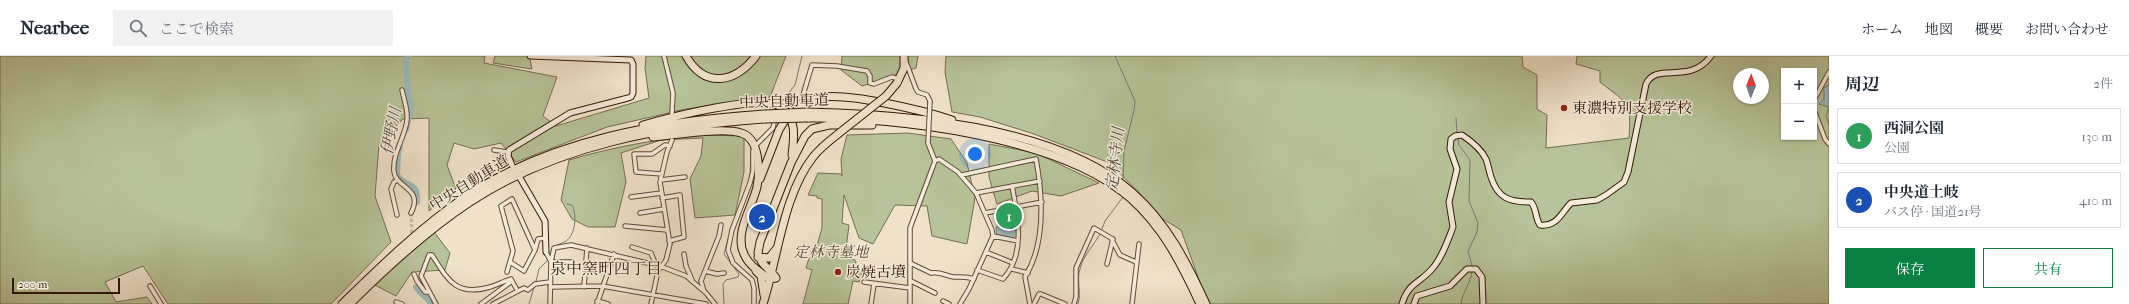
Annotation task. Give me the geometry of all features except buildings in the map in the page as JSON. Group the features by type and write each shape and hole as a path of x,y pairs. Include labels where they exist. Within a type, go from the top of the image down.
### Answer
{"highway":[{"path":"686,56 698,71 707,77 718,79 731,78 739,73 756,56"},
{"path":"773,276 792,200 805,170 822,147 886,96 898,81 904,68 904,56"},
{"path":"765,302 761,276 743,254 741,240 756,187 779,130 789,116 818,98 848,98 922,111 968,126"},
{"path":"586,144 658,120 736,105 768,102 780,106 793,124 794,136 791,163"},
{"name":"中央自動車道","path":"808,115 921,126 990,139 1053,156 1125,186 1170,246 1200,304"},
{"name":"中央自動車道","path":"342,304 406,243 466,196 509,172 533,161 586,144 634,131 675,123 765,116 808,115 882,116 968,126 1035,143 1079,160 1105,177"},
{"name":"中央自動車道","path":"350,304 409,248 470,202 536,166 610,142 698,125 765,116"},
{"path":"773,276 758,257 760,242 791,163 804,136 812,129 828,125 865,125 990,139"},
{"path":"610,142 713,132 741,133 748,136 754,144 757,162 756,187"},
{"path":"765,302 805,170"},
{"name":"中央自動車道","path":"1138,202 1162,224 1175,243 1206,304"},
{"path":"758,257 769,258 773,254 782,237"},
{"path":"752,266 773,276"}],"street":[{"path":"494,150 507,152 570,113 631,97 632,58 530,56"},
{"path":"664,56 673,92 672,113"},
{"path":"904,56 916,89 918,92 927,95 930,101 928,143 935,161 910,228 910,304"},
{"path":"1402,304 1406,292 1412,284 1432,270 1453,227 1448,209 1457,169 1450,149 1451,139 1455,136 1462,135 1479,149 1486,159 1494,184 1502,195 1511,202 1531,202 1540,225 1548,225 1555,222 1571,203 1597,200 1624,182 1628,172 1648,80 1659,73 1694,71 1703,66 1711,56"},
{"path":"784,102 803,95 812,65 837,66 868,71 870,83 874,84 892,78 898,81"},
{"path":"1817,94 1829,72"},
{"path":"402,90 406,103 407,120 395,156 394,173 398,180 411,190 413,197 411,213"},
{"path":"757,144 775,125 776,110"},
{"path":"1817,117 1824,132 1825,139 1829,144"},
{"path":"658,266 666,260 669,241 662,198 661,180 672,140"},
{"path":"662,174 636,172 634,154 652,154 665,145 670,146"},
{"path":"753,150 753,171 750,183 732,230 728,250 733,263 752,280 754,288 754,304"},
{"path":"507,152 512,165"},
{"path":"935,161 939,159 962,175 976,193 992,230 993,236 974,279 960,304"},
{"path":"962,175 1036,159 1042,202 1038,238 1028,273 1025,277 1030,304"},
{"path":"661,180 685,177"},
{"path":"520,178 543,215 549,258 550,304"},
{"path":"397,215 391,188 394,182 398,180"},
{"path":"976,193 1040,181"},
{"path":"977,270 1003,279 1012,269 1018,241 1016,207 1012,186"},
{"path":"631,197 662,193"},
{"path":"662,198 680,195 684,237 669,241"},
{"path":"507,272 513,251 501,206 511,198 535,250"},
{"path":"985,213 1042,202"},
{"path":"640,213 664,209"},
{"path":"705,292 701,281 719,236 721,225"},
{"path":"626,226 667,230"},
{"path":"1074,304 1076,296 1076,268 1094,228 1112,239 1120,255 1136,262"},
{"path":"993,236 1018,241"},
{"path":"510,262 524,271 535,250 538,239 546,238"},
{"path":"1107,264 1112,239"},
{"path":"1132,304 1139,244"},
{"path":"549,258 554,248 564,245 614,254 658,266 686,276 705,292 715,304"},
{"path":"632,247 651,253 658,266 651,304"},
{"path":"584,287 587,248"},
{"path":"986,252 1013,263"},
{"path":"608,304 597,303 614,254"},
{"path":"684,254 686,266 692,280"},
{"path":"436,304 421,276 428,255 432,255 450,282 457,287 472,290 490,287 509,280 512,281"},
{"path":"549,258 572,262"},
{"path":"910,263 931,273 937,272 954,277 963,275 974,279"},
{"path":"1414,304 1417,296 1421,293 1450,286 1467,269 1471,268 1476,269 1482,277 1483,304"},
{"path":"1012,269 1028,273"},
{"path":"705,271 717,274 724,273"},
{"path":"414,274 425,292 429,292"},
{"path":"512,281 516,290"},
{"path":"481,304 512,281"},
{"path":"911,281 935,293"},
{"path":"494,304 516,290 524,288 528,290 537,283 550,282"},
{"path":"864,282 910,288"},
{"path":"871,304 874,284"},
{"path":"150,286 161,304"},
{"path":"550,287 602,286 652,294 674,302 706,304"},
{"path":"1034,304 1039,294 1041,294 1065,304"},
{"path":"943,301 949,304"},
{"path":"396,302 402,304"}],"green space":[{"path":"0,56 485,56 484,63 557,77 543,116 556,126 649,98 645,68 646,56 786,56 770,97 686,109 607,127 516,162 501,143 474,149 454,143 447,165 456,189 429,211 429,118 403,119 379,144 375,196 391,242 331,304 168,304 143,266 105,282 116,302 147,297 152,304 0,304"},
{"path":"495,56 527,56 530,59 532,69 493,63"},
{"path":"842,56 918,56 916,68 862,86 841,70"},
{"path":"946,56 1522,56 1523,67 1537,75 1537,109 1547,115 1546,148 1629,138 1629,110 1623,100 1600,82 1600,71 1576,64 1577,56 1829,56 1829,85 1825,87 1824,99 1819,104 1829,107 1829,304 1210,304 1206,299 1181,230 1158,216 1147,201 1110,163 1034,134 980,117 952,112 945,72"},
{"name":"定林寺墓地","path":"908,133 951,139 967,163 975,198 967,244 932,236 927,206 895,205 873,244 859,238 844,195 842,223 849,225 846,249 849,252 849,257 856,261 855,268 860,269 859,272 862,273 859,282 853,281 848,304 803,304 812,270 806,268 812,248 816,249 822,228 822,199 817,198 817,196 808,195 818,173 841,174 842,176 841,159 847,135"},
{"path":"703,135 744,136 744,172 735,215 695,218 690,179 701,156 703,138 661,140 621,153 626,182 615,227 588,227 572,219 561,200 569,160 635,144 652,141"},
{"path":"989,144 1036,153 1099,183 1061,196 1032,191 997,204 989,177"},
{"path":"1015,209 1016,221 1003,224 1002,211"},
{"path":"434,232 450,253 445,270 412,272 396,296 375,285 404,253"}],"water":[{"path":"1829,85 1829,107 1819,104 1824,99 1824,91 1822,89"},
{"path":"1016,224 1017,239 997,236 996,227"}],"waterway":[{"name":"伊野川","path":"406,130 411,107 408,94 406,59 409,56"},
{"path":"783,100 795,85 802,56"},
{"name":"定林寺川","path":"1115,56 1135,101 1124,151 1123,182"},
{"path":"1829,106 1826,116 1829,125"},
{"path":"1456,118 1457,134"},
{"path":"1458,139 1459,145 1470,160 1469,201 1478,223 1477,232 1468,251 1472,266"},
{"name":"伊野川","path":"400,147 398,153 397,175 400,179 414,188 417,195 417,202"},
{"path":"750,176 751,149"},
{"name":"定林寺川","path":"1101,231 1105,221 1123,197"},
{"path":"553,248 566,241 574,229 574,209 572,205 567,204"},
{"name":"定林寺川","path":"1078,304 1079,273 1081,264 1100,234"},
{"path":"724,304 723,284 726,280 738,277 739,274 724,254 729,236"},
{"path":"536,282 539,269 548,260"},
{"path":"1461,304 1472,271"},
{"name":"伊野川","path":"416,287 431,304"},
{"path":"529,304 534,287"}],"tunnel":[{"path":"411,213 412,237"},
{"path":"413,247 414,274"}],"place":[{"name":"東濃特別支援学校","path":"1564,108"},
{"name":"西洞公園","path":"1009,216"},
{"name":"中央道土岐","path":"762,217"},
{"name":"炭焼古墳","path":"838,272"}],"district":[{"name":"泉中窯町四丁目","path":"606,268"}]}
